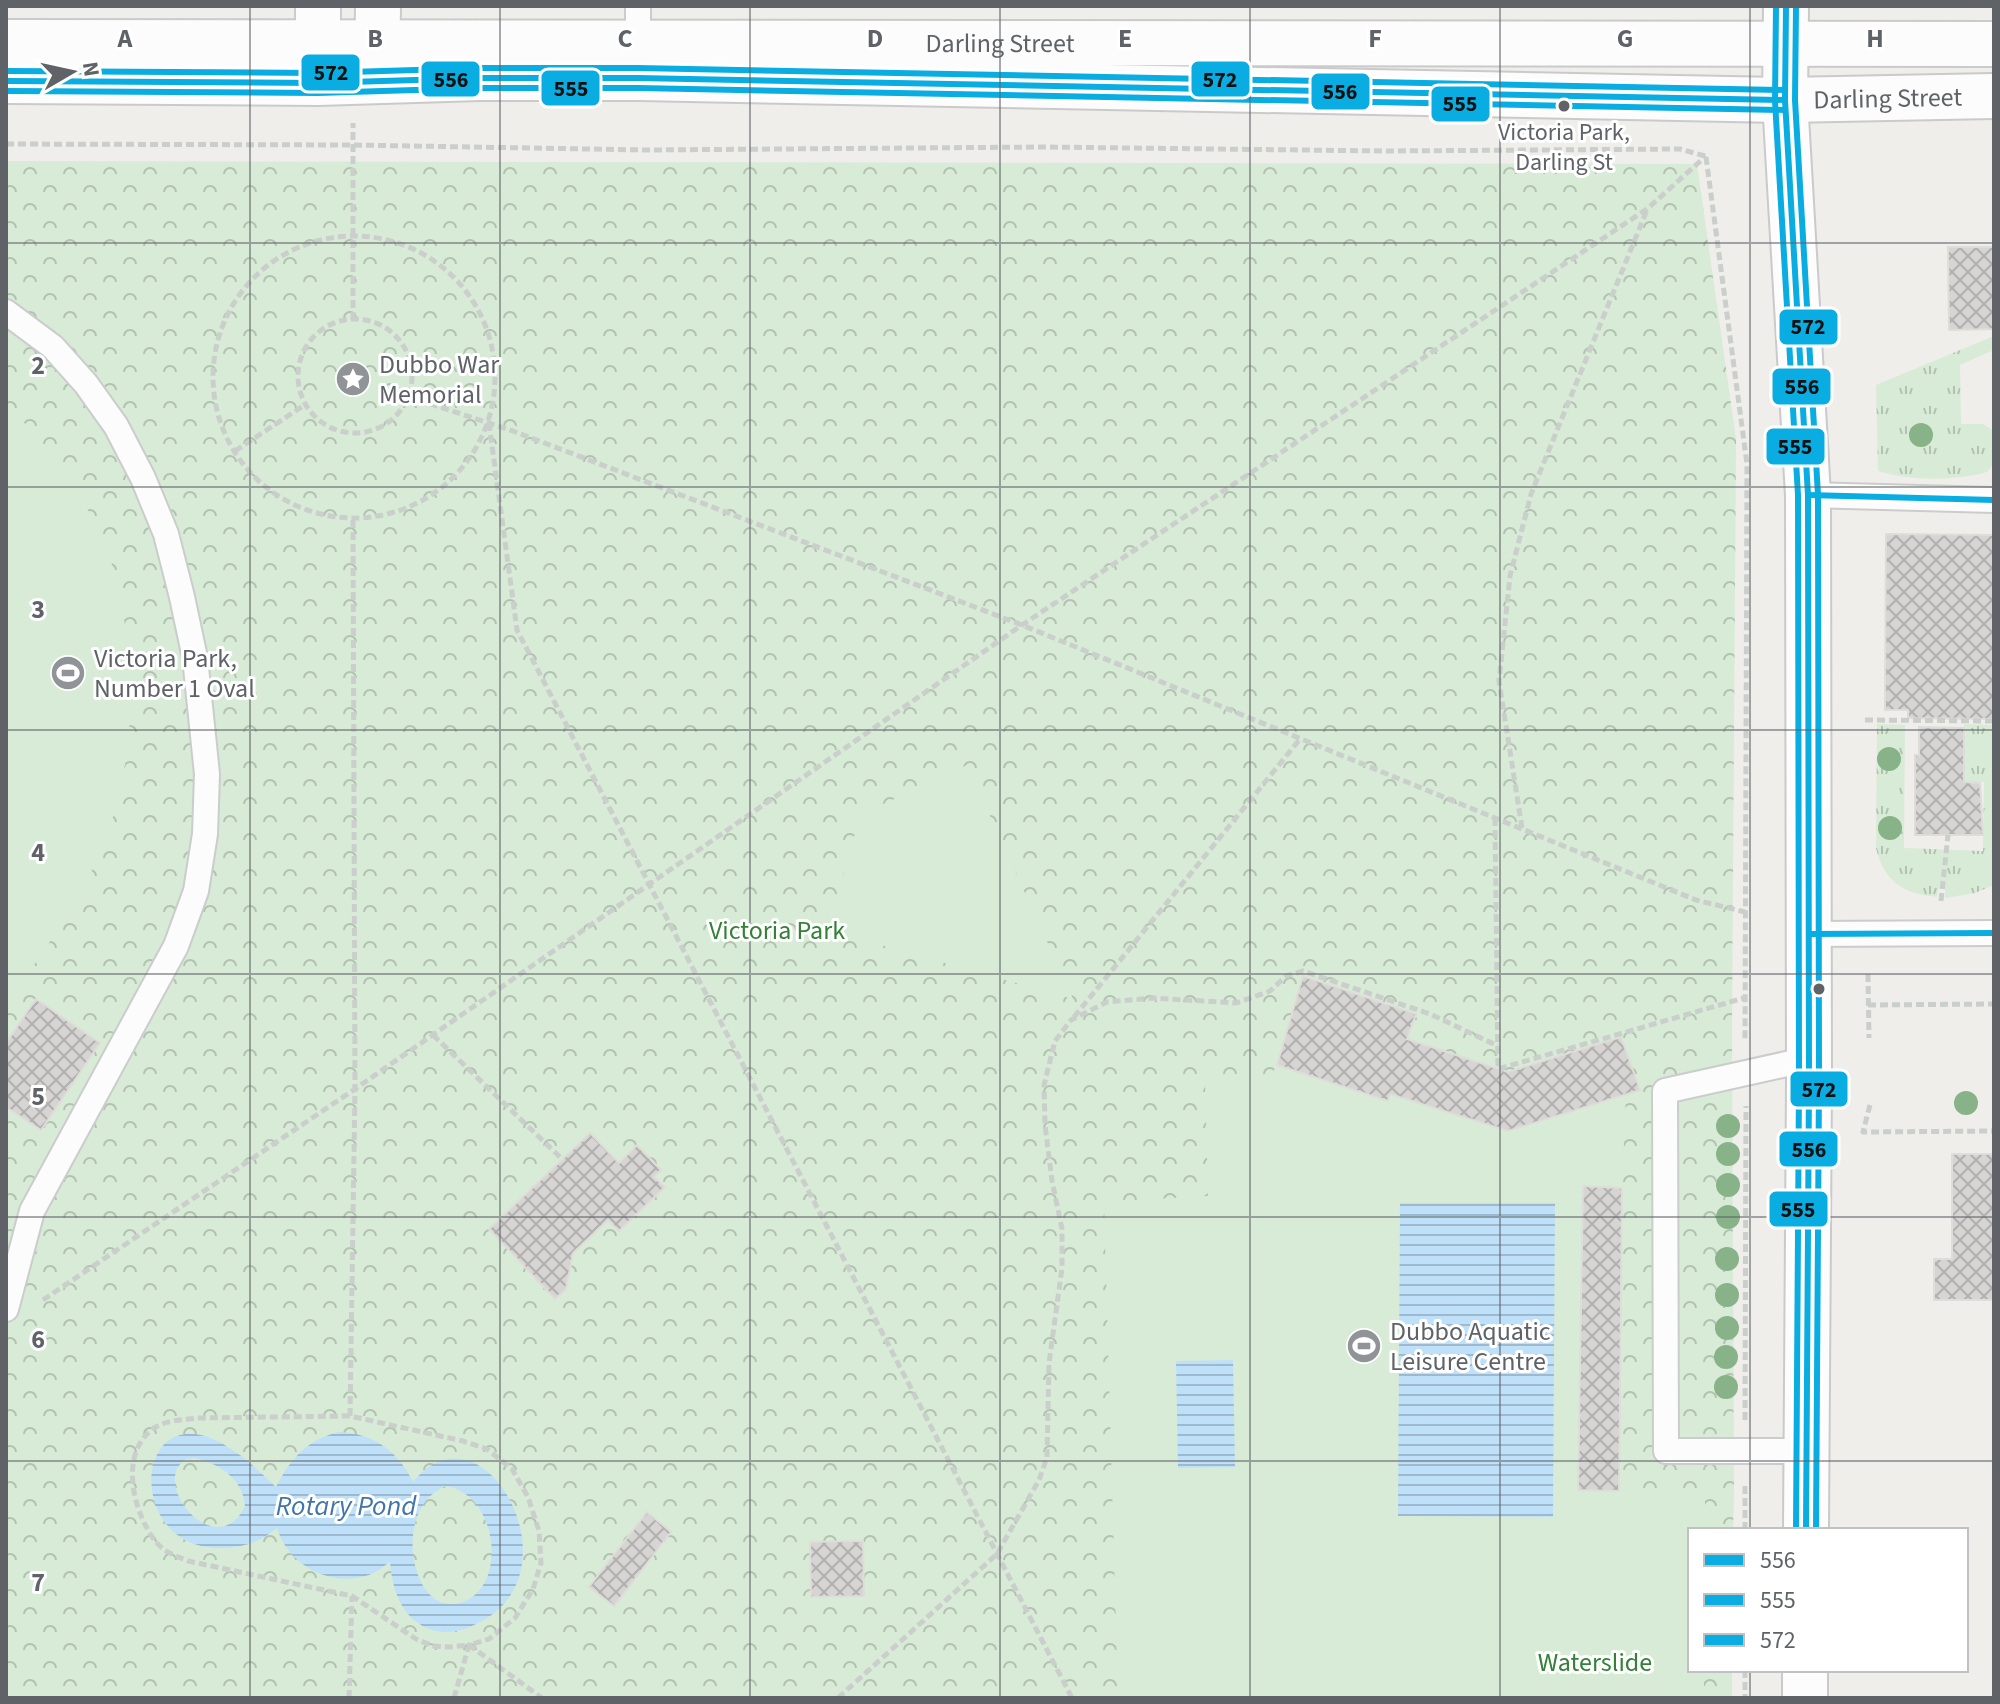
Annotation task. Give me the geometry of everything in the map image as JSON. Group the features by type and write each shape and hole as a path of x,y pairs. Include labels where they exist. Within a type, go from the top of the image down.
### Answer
{"street":[{"name":"Darling Street","path":"6,42 348,49 480,78 638,42 1786,25 1994,44"},
{"path":"1786,25 1785,100 1808,495 1806,1528"},
{"name":"Darling Street","path":"638,42 1785,100 1994,96"},
{"name":"Darling Street","path":"6,81 348,49"},
{"path":"1805,1672 1805,1698"}],"lane":[{"path":"6,312 53,347 86,384 116,426 143,478 166,534 182,597 195,658 207,774 205,834 196,891 176,946 32,1211 6,1309"},
{"path":"1808,495 1994,500"},
{"path":"1809,934 1994,933"},
{"path":"1807,1451 1666,1451 1665,1091 1809,1059"}],"path":[{"path":"348,49 353,145 353,320"},
{"path":"6,144 648,150 1043,147 1387,151 1680,149 1706,156"},
{"path":"31,1308 355,1089 1022,625 1647,209 1706,156"},
{"path":"1706,156 1747,464 1745,1528"},
{"path":"1522,829 1499,681 1510,576 1531,494 1647,209"},
{"path":"489,423 466,465 431,498 387,516 339,519 293,506 254,478 227,441 214,396 215,351 230,307 259,271 298,246 342,235 388,238 430,256 465,287 488,329 497,376 489,423 517,630 1072,1698"},
{"path":"347,319 366,320 385,328 399,339 411,372 407,396 391,420 376,429 359,433 340,432 309,411 300,393 298,373 302,354 312,337 328,325 347,319"},
{"path":"407,396 489,423 1022,625 1696,900 1745,912"},
{"path":"235,451 306,404"},
{"path":"350,1416 355,1089 353,518"},
{"path":"1865,720 1994,721"},
{"path":"838,1698 997,1554 1039,1480 1047,1457 1049,1363 1062,1268 1062,1229 1045,1125 1044,1085 1055,1041 1301,739"},
{"path":"1495,818 1498,1069 1744,998"},
{"path":"1941,906 1948,835"},
{"path":"1071,1020 1107,1002 1153,998 1236,1003 1270,991 1286,976 1303,971 1430,1014 1498,1046"},
{"path":"1868,974 1869,1038"},
{"path":"1868,1005 1994,1004"},
{"path":"433,1035 562,1159"},
{"path":"1870,1105 1863,1132 1994,1131"},
{"path":"350,1416 463,1441 487,1449 512,1469 528,1497 539,1531 541,1563 533,1589 515,1618 489,1639 469,1645 433,1646 416,1639 352,1596 188,1561 169,1553 157,1542 134,1497 133,1466 139,1447 153,1429 172,1421 350,1416"},
{"path":"349,1698 352,1596"},
{"path":"454,1698 469,1645"},
{"path":"469,1645 542,1698"},
{"path":"1745,1672 1745,1698"}],"green space":[{"name":"Victoria Park","path":"6,161 1697,164 1736,439 1732,1030 1734,1495 1733,1528 1688,1528 1688,1672 1732,1672 1732,1698 6,1698"},
{"path":"1994,336 1994,350 1960,365 1961,424 1983,424 1994,431 1994,463 1987,472 1932,479 1878,471 1876,385"},
{"name":"Victoria Park, Number 1 Oval","path":"6,405 57,462 98,529 116,577 123,613 130,701 126,760 113,818 103,846 71,909 6,1007"},
{"path":"1877,724 1905,725 1904,848 1983,851 1984,782 1964,782 1964,724 1994,725 1994,885 1975,893 1945,898 1945,888 1938,889 1937,897 1905,889 1884,870 1876,848"},
{"path":"967,765 1073,999 828,930 860,815"},
{"name":"Dubbo Aquatic Leisure Centre","path":"1303,976 1416,1014 1408,1039 1508,1072 1621,1037 1640,1090 1626,1095 1619,1491 1705,1491 1705,1528 1688,1528 1688,1672 1704,1672 1704,1698 1118,1698 1104,1202 1208,1196 1205,1079 1272,1077"}],"water":[{"path":"1400,1203 1555,1203 1553,1517 1398,1516"},
{"path":"1233,1360 1235,1467 1178,1468 1176,1361"},
{"name":"Rotary Pond","path":"351,1433 373,1440 400,1461 413,1482 440,1461 467,1460 491,1475 510,1501 521,1533 522,1567 509,1598 474,1625 440,1632 418,1623 404,1609 393,1582 390,1562 372,1574 354,1578 326,1576 301,1563 291,1553 277,1528 257,1541 221,1548 190,1542 169,1527 156,1505 151,1482 155,1459 167,1442 186,1434 222,1443 247,1460 276,1487 301,1452 328,1435","holes":["195,1458 229,1474 240,1488 245,1506 233,1522 219,1527 204,1523 191,1514 181,1500 175,1485 176,1470 186,1459","446,1486 465,1493 479,1508 488,1526 492,1546 490,1567 483,1585 471,1598 453,1604 438,1601 426,1590 413,1554 413,1534 418,1514 429,1497"]}],"building":[{"path":"1948,247 1994,247 1994,329 1949,330"},
{"path":"1886,534 1994,535 1994,719 1908,718 1908,710 1885,710"},
{"path":"1919,727 1964,728 1964,782 1980,783 1983,835 1915,835 1915,755 1919,755"},
{"path":"1303,976 1416,1014 1407,1039 1508,1072 1621,1037 1640,1090 1508,1131 1390,1094 1388,1101 1277,1065"},
{"path":"36,999 100,1043 41,1130 6,1107 6,1043"},
{"path":"590,1133 619,1163 637,1145 661,1170 654,1177 665,1187 619,1231 608,1220 573,1253 566,1289 555,1299 489,1229"},
{"path":"1952,1154 1994,1154 1994,1300 1934,1300 1934,1259 1952,1259"},
{"path":"1583,1186 1622,1188 1619,1491 1578,1490"},
{"path":"647,1512 671,1532 614,1606 589,1587"},
{"path":"863,1541 864,1596 811,1597 810,1542"}],"transit line":[{"name":"555","path":"1776,6 1775,101 1798,495 1796,1528"},
{"name":"556","path":"1786,6 1785,100 1808,495 1806,1528"},
{"name":"572","path":"1796,6 1795,100 1818,495 1816,1528"},
{"name":"572","path":"6,71 318,73 480,68 638,68 1785,90"},
{"name":"556","path":"6,81 318,83 480,78 638,78 1785,100"},
{"name":"555","path":"6,91 318,93 480,88 638,88 1785,110"},
{"name":"556","path":"1808,495 1994,500"},
{"name":"556","path":"1809,934 1994,933"}],"place":[{"name":"Victoria Park, Darling St","path":"1564,106"},
{"name":"Dubbo War Memorial","path":"353,379"},
{"name":"Victoria Park, Number 1 Oval","path":"68,673"},
{"name":"Dubbo Aquatic Leisure Centre","path":"1364,1346"}],"park label":[{"name":"Waterslide","path":"1595,1662"}]}
